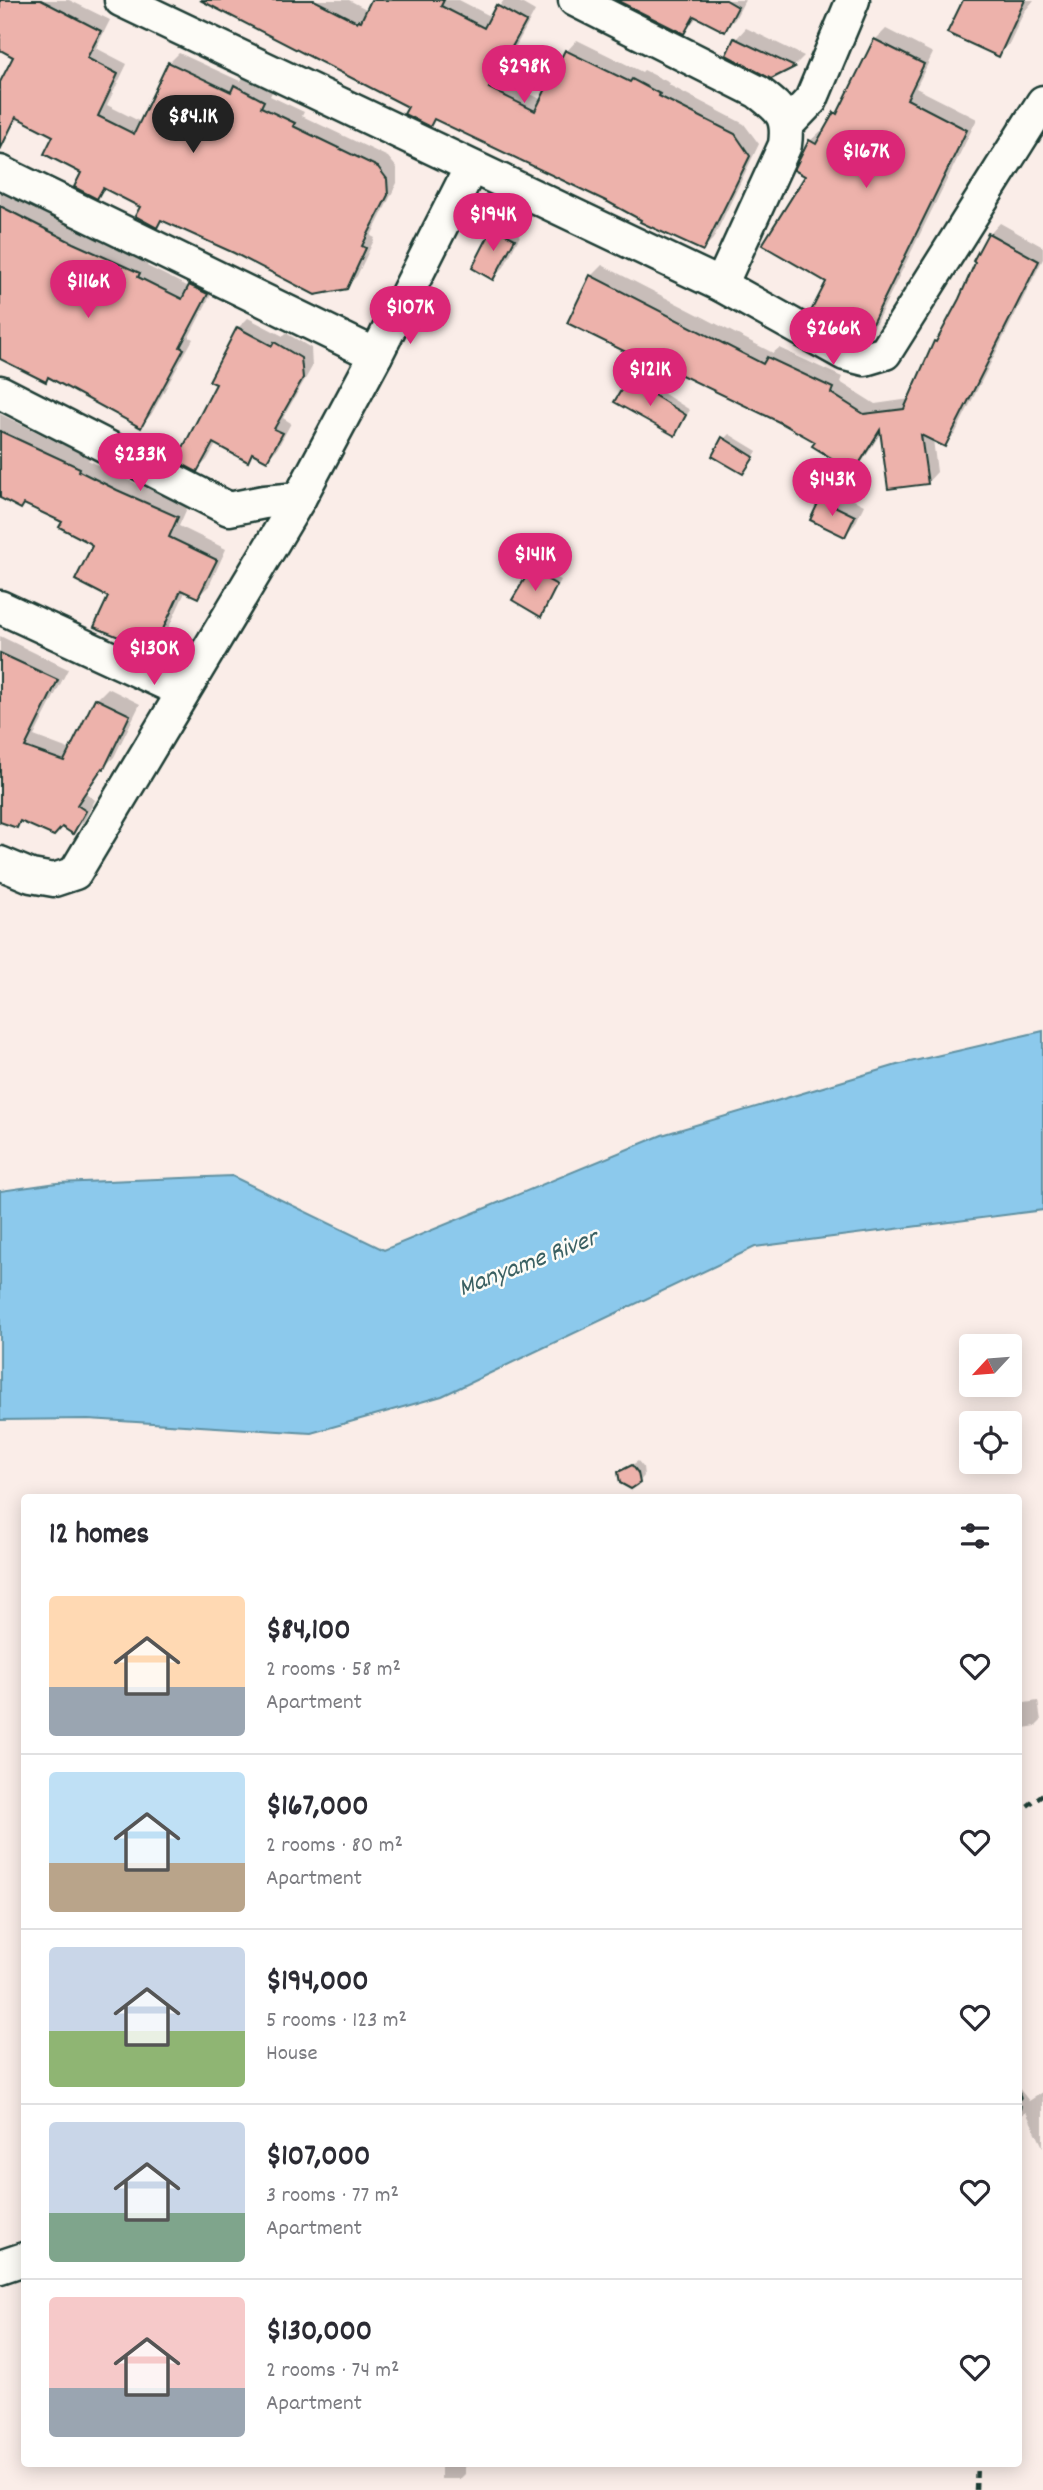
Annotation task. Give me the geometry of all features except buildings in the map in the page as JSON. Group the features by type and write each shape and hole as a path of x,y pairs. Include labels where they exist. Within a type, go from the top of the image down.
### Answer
{"street":[{"path":"121,0 721,285 845,354 865,359 884,353 1043,103"},
{"path":"575,0 758,92 778,109 788,125"},
{"path":"721,285 785,145 788,125 811,100 853,0"},
{"path":"0,863 31,876 54,880 75,873 299,499 376,355 471,167"},
{"path":"0,172 376,355"},
{"path":"0,392 229,509 299,499"},
{"path":"0,607 182,691"},
{"path":"0,2267 21,2260"}],"path":[{"path":"1022,1810 1043,1794"},
{"path":"976,2490 977,2467"}],"water":[{"name":"Manyame River","path":"1043,1031 1043,1210 755,1247 442,1396 311,1433 88,1419 0,1420 0,1191 57,1183 232,1176 384,1250 662,1135 897,1065"}]}
